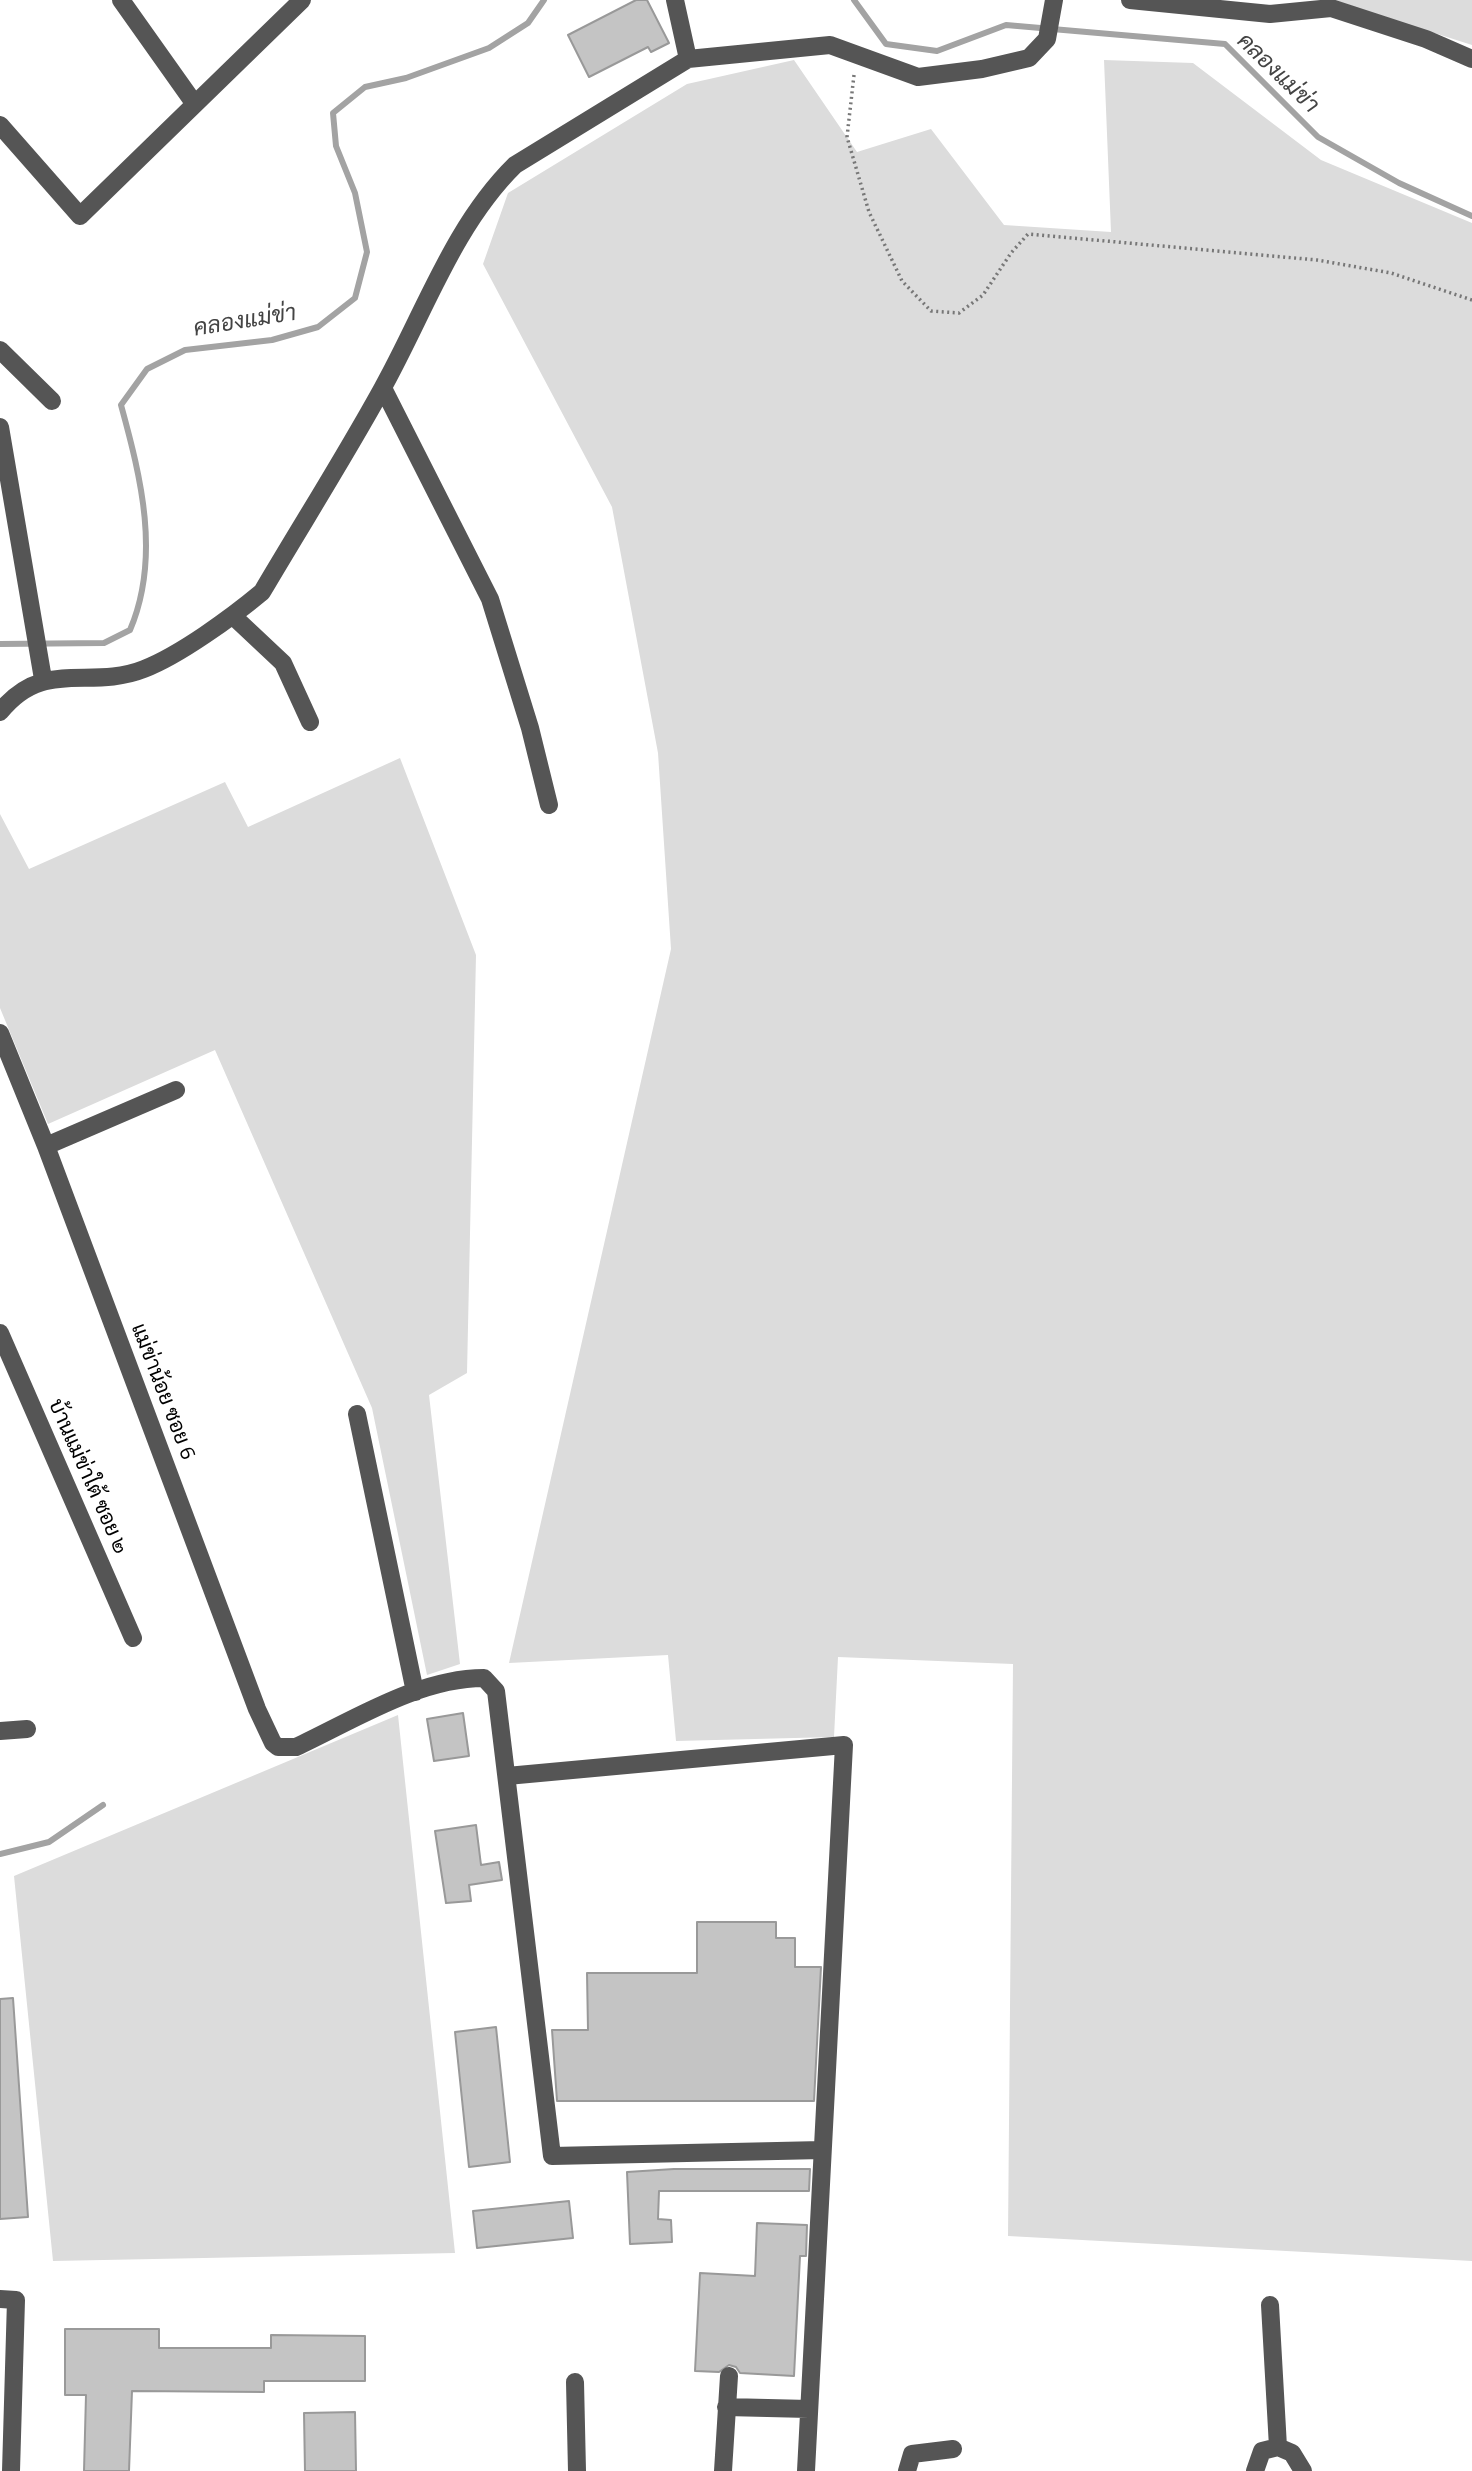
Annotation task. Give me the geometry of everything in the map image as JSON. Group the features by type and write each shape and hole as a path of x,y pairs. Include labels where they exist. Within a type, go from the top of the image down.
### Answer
{"street":[{"path":"121,0 194,103"},
{"path":"0,124 80,216 302,0"},
{"path":"675,0 688,59"},
{"path":"0,712 12,697 42,670 120,677 146,669 233,617 262,592 383,388 426,299 494,186 516,165 688,59 830,45 918,77 982,69 1029,58 1047,39 1054,0"},
{"path":"1130,0 1270,14 1339,5 1472,59"},
{"path":"0,349 52,401"},
{"path":"383,388 490,599 530,728 549,805"},
{"path":"0,426 42,670"},
{"path":"233,617 283,663 310,722"},
{"name":"แม่ข่าน้อย ซอย 6","path":"0,1033 46,1146 257,1709 273,1743 278,1747 296,1747 415,1692"},
{"path":"46,1146 176,1090"},
{"name":"บ้านแม่ข่าใต้ ซอย ๒","path":"0,1333 133,1639"},
{"path":"357,1414 415,1692 459,1678 484,1678 496,1691 552,2156 822,2150"},
{"path":"0,1731 27,1729"},
{"path":"507,1776 844,1745 806,2471"},
{"path":"0,2299 16,2300 11,2471"},
{"path":"1270,2305 1279,2447"},
{"path":"723,2471 729,2376"},
{"path":"576,2382 577,2471"},
{"path":"726,2407 809,2409"},
{"path":"1255,2471 1262,2451 1279,2447 1292,2453 1303,2471"},
{"path":"907,2471 912,2454 953,2449"}],"path":[{"path":"860,56 853,76 847,137 869,212 902,281 931,311 959,313 983,295 1011,253 1028,234 1317,260 1391,273 1472,300"}],"shaded area":[{"path":"1331,0 1472,0 1472,45"},
{"path":"794,60 857,152 931,129 1004,225 1111,232 1104,60 1193,63 1321,160 1472,223 1472,2261 1008,2236 1013,1664 838,1657 834,1737 676,1741 668,1655 509,1663 671,949 658,753 612,507 483,264 508,193 687,84"},
{"path":"400,758 476,955 467,1373 429,1395 460,1664 427,1675 372,1408 215,1050 48,1124 0,1008 0,814 29,869 225,782 248,827"},
{"path":"398,1715 455,2253 53,2261 14,1876"}],"building":[{"path":"636,0 647,0 669,43 651,52 648,47 589,77 568,35"},
{"path":"463,1713 469,1756 434,1761 427,1719"},
{"path":"476,1825 481,1865 499,1862 502,1880 469,1885 471,1901 446,1903 435,1831"},
{"path":"697,1922 776,1922 776,1938 795,1938 795,1967 821,1967 814,2101 557,2101 552,2030 588,2030 587,1973 697,1973"},
{"path":"13,1998 28,2217 0,2219 0,1999"},
{"path":"496,2027 510,2162 469,2167 455,2032"},
{"path":"674,2169 810,2169 809,2191 659,2191 658,2219 671,2220 672,2242 630,2244 627,2172"},
{"path":"569,2201 573,2238 477,2248 473,2211"},
{"path":"757,2223 807,2225 806,2256 800,2256 794,2376 740,2373 736,2367 729,2365 719,2372 695,2371 700,2273 755,2276"},
{"path":"65,2329 159,2329 159,2348 271,2348 271,2335 365,2336 365,2381 264,2381 264,2392 132,2391 129,2471 84,2471 86,2395 65,2395"},
{"path":"355,2412 356,2471 305,2471 304,2413"}],"waterway":[{"name":"คลองแม่ข่า","path":"0,644 104,643 130,630 144,574 145,518 141,489 121,405 147,369 185,350 272,340 318,327 355,298 367,252 355,193 336,146 333,113 365,87 406,78 489,48 528,23 544,0"},
{"name":"คลองแม่ข่า","path":"854,0 886,44 937,51 1006,25 1225,44 1318,137 1399,183 1472,216"},
{"path":"0,1854 49,1842 103,1805"}]}
